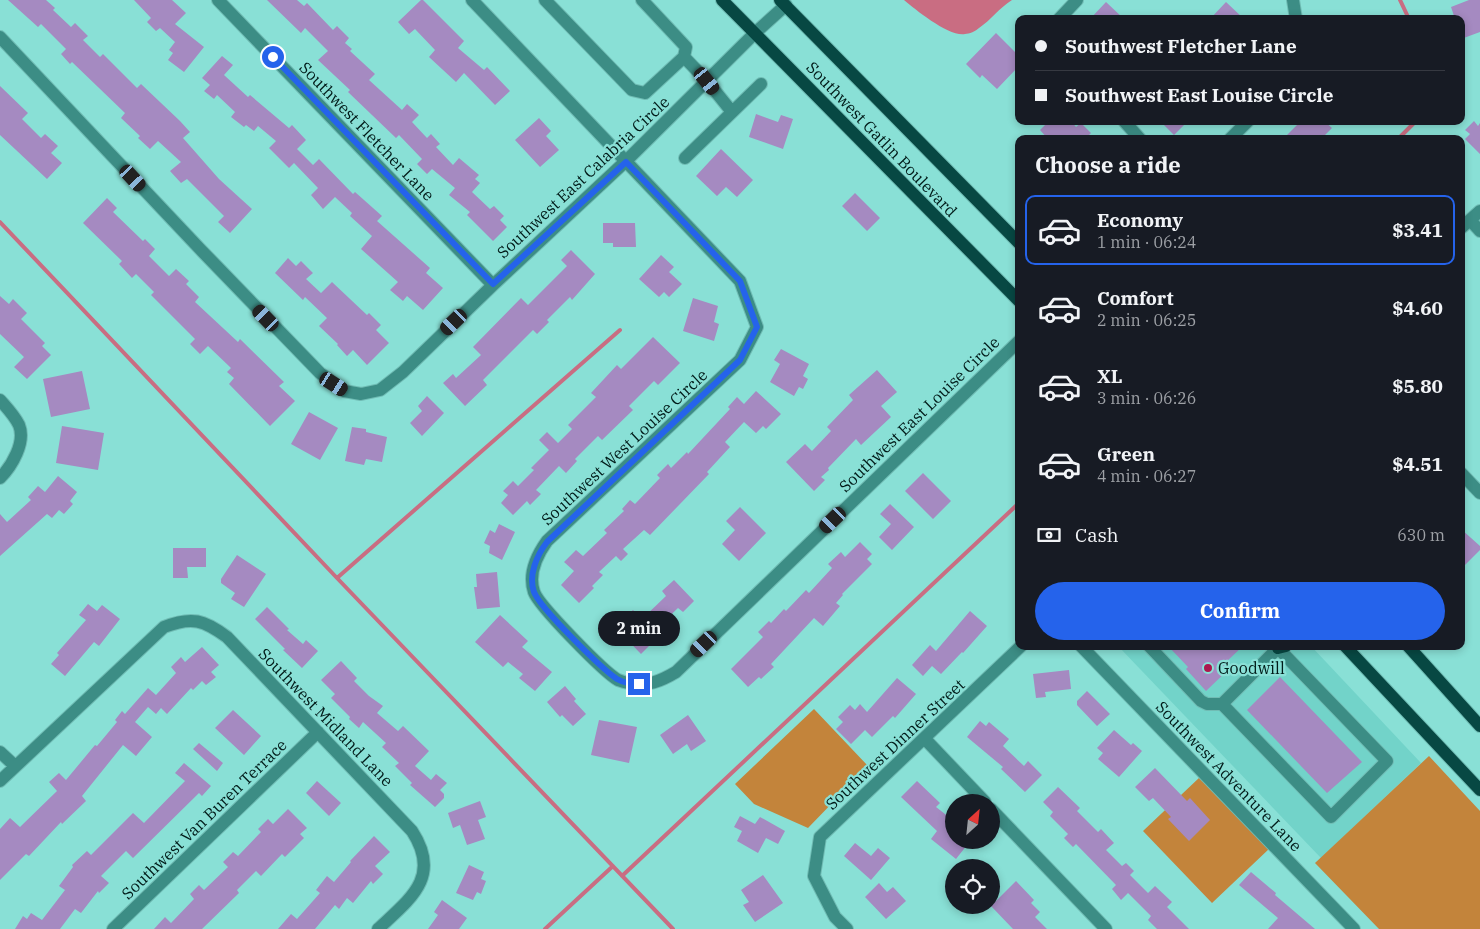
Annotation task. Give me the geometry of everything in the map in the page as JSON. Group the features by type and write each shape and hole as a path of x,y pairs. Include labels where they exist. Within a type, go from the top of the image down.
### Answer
{"main road":[{"name":"Southwest Gatlin Boulevard","path":"722,0 1015,297"},
{"name":"Southwest Gatlin Boulevard","path":"783,3 1015,239"},
{"path":"1349,650 1480,790"},
{"path":"1412,650 1480,726"}],"street":[{"name":"Southwest Fletcher Lane","path":"218,0 493,284"},
{"path":"472,0 626,162"},
{"path":"545,0 632,90 645,93 684,57 686,47 642,0"},
{"path":"1063,15 1077,0"},
{"path":"1293,0 1295,15"},
{"name":"Southwest East Calabria Circle","path":"0,37 320,373 344,391 361,394 380,390 390,384 493,284 626,162 783,3"},
{"path":"684,57 707,81 732,112"},
{"path":"686,158 761,84"},
{"path":"1128,125 1136,135"},
{"path":"1234,135 1244,125"},
{"name":"Southwest West Louise Circle","path":"569,634 538,600 534,591 533,570 536,558 547,542 740,360 757,327 740,281 626,162"},
{"path":"1480,211 1466,224 1480,231"},
{"name":"Southwest East Louise Circle","path":"569,634 618,680 639,684 652,683 676,672 1015,345"},
{"path":"0,400 11,411 20,427 19,448 10,467 0,478"},
{"path":"1465,477 1480,492"},
{"name":"Southwest Midland Lane","path":"15,766 164,627 185,620 196,620 216,628 227,637 318,732 412,832 419,842 425,864 422,882 416,892 378,929"},
{"name":"Southwest Dinner Street","path":"847,929 835,917 814,876 820,837 1017,650"},
{"name":"Southwest Adventure Lane","path":"1084,650 1354,929"},
{"path":"1153,650 1201,701 1207,704 1222,704 1277,650"},
{"path":"1222,704 1331,817 1387,761 1283,650"},
{"name":"Southwest Van Buren Terrace","path":"113,929 318,732"},
{"path":"925,739 977,794"},
{"path":"0,752 15,766 0,781"},
{"path":"1000,818 1106,929"}],"shaded area":[{"path":"904,0 1012,0 978,29 970,33 958,34 924,16"},
{"path":"1122,650 1315,650 1421,763 1321,858"},
{"path":"814,709 868,766 808,828 754,804 735,784"},
{"path":"1429,756 1480,811 1480,929 1379,929 1315,863"},
{"path":"1200,777 1270,848 1212,903 1143,831"}],"building":[{"path":"8,0 46,0 55,8 53,10 71,27 75,23 88,36 83,40 100,57 103,54 137,88 141,84 180,121 190,132 183,138 219,179 252,209 230,233 218,222 224,216 187,179 181,183 170,171 181,162 158,141 150,149 138,138 140,136 121,118 125,113 72,62 70,64 61,54 66,49 41,24 38,27"},
{"path":"134,0 172,0 186,13 175,24 204,47 184,72 168,60 173,53 169,50 175,42 160,28 156,31 147,22 151,18"},
{"path":"267,0 297,0 304,6 307,3 333,30 337,26 349,38 345,43 352,49 350,51 375,74 369,80 402,110 407,104 419,115 412,122 427,138 431,134 440,144 436,147 453,165 459,158 479,175 475,179 480,183 472,192 490,209 494,206 504,216 500,220 507,227 493,241 467,215 470,212 449,195 455,188 432,169 427,174 417,164 422,159 399,135 396,138 318,60 328,51 305,28 301,33"},
{"path":"421,0 464,41 458,48 484,70 487,67 510,91 495,105 464,73 456,82 429,57 435,50 415,29 409,34 398,22"},
{"path":"1469,0 1480,0 1480,32 1465,38 1465,15 1454,15 1451,7"},
{"path":"1106,2 1120,15 1094,15"},
{"path":"1226,2 1240,15 1214,15"},
{"path":"996,33 1015,52 1015,70 997,89 982,75 980,78 966,64"},
{"path":"222,56 233,65 224,75 248,97 250,95 289,128 292,125 306,140 297,149 313,165 319,159 353,194 355,192 382,216 377,221 430,268 426,273 443,288 423,310 407,296 403,301 390,290 398,282 361,249 372,236 350,216 352,213 335,197 323,209 311,195 318,188 294,163 289,168 269,148 276,141 258,126 254,131 246,125 244,127 231,117 235,112 217,95 214,99 204,91 210,85 202,78"},
{"path":"0,86 28,113 22,119 41,138 45,134 58,146 51,153 62,163 47,179 0,135"},
{"path":"756,114 778,122 781,115 793,119 783,149 749,137"},
{"path":"539,118 551,131 546,136 559,150 540,167 515,140"},
{"path":"1474,121 1478,126 1480,123 1480,154 1465,139 1470,134 1465,130"},
{"path":"1045,125 1074,125 1076,127 1083,125 1091,133 1089,135 1044,135 1040,130"},
{"path":"1164,125 1184,125 1174,135"},
{"path":"1297,125 1329,125 1332,128 1325,135 1287,135"},
{"path":"721,149 753,180 737,197 726,187 717,196 696,176"},
{"path":"855,193 880,218 867,231 842,206"},
{"path":"107,198 117,208 113,212 143,241 145,239 155,249 149,256 169,276 176,269 189,281 186,284 199,297 195,302 238,342 240,339 284,382 279,386 295,401 270,426 229,384 234,378 227,372 231,368 208,346 200,354 190,344 195,339 151,295 154,292 136,274 132,278 119,264 122,261 83,223"},
{"path":"603,223 635,223 636,247 613,247 613,243 603,243"},
{"path":"571,250 595,274 572,300 570,297 547,320 549,322 537,334 533,330 483,380 487,385 465,406 443,383 453,374 456,378 481,355 473,347 521,298 528,305 567,266 561,260"},
{"path":"661,255 674,267 669,272 682,284 669,297 664,292 659,297 639,279"},
{"path":"288,258 296,266 301,261 313,273 306,279 321,293 332,282 367,315 369,313 381,325 376,330 389,343 367,365 353,350 347,356 338,344 319,326 327,318 305,297 303,300 275,273"},
{"path":"0,296 9,304 13,299 27,313 21,319 45,343 42,346 51,355 27,379 14,367 24,357 0,334"},
{"path":"693,298 718,306 714,322 719,324 714,341 683,331"},
{"path":"653,337 680,363 658,385 654,381 629,406 633,410 602,440 598,436 575,459 577,461 566,473 559,466 536,490 541,494 530,505 527,501 513,515 501,503 508,495 503,491 513,481 518,486 534,470 531,468 549,450 539,440 547,432 558,443 572,429 568,425 596,397 591,393 617,365 621,369"},
{"path":"781,349 809,364 803,376 808,379 803,389 799,387 794,396 770,382 780,364 774,360"},
{"path":"877,370 897,392 881,406 891,417 861,445 856,439 828,468 829,470 821,477 825,480 814,491 786,462 805,444 812,451 831,431 827,427 853,400 849,395"},
{"path":"82,371 90,409 51,417 43,379"},
{"path":"756,391 781,414 766,429 763,426 756,433 744,422 725,442 730,447 707,472 709,474 650,535 644,530 623,549 628,554 621,561 616,556 599,572 603,575 592,586 594,588 579,603 561,585 574,571 564,562 576,550 583,556 607,533 604,530 624,511 622,509 630,500 635,504 660,478 657,475 668,464 671,468 687,452 688,454 730,409 728,407 737,397 744,404"},
{"path":"427,396 444,413 422,436 410,423 422,411 418,406"},
{"path":"309,412 338,428 320,460 291,444"},
{"path":"62,426 104,433 98,470 56,463"},
{"path":"352,427 366,429 366,432 387,437 382,462 366,459 364,465 345,461"},
{"path":"923,473 951,501 933,519 905,491"},
{"path":"58,476 77,492 70,501 73,504 64,514 59,510 52,518 47,514 0,556 0,514 7,522 31,500 28,497 38,486 45,492"},
{"path":"890,504 914,527 892,550 879,537 891,524 880,514"},
{"path":"740,507 766,533 739,561 722,544 735,530 726,521"},
{"path":"499,524 515,532 502,560 489,553 490,546 484,543 490,530 495,533"},
{"path":"1465,533 1480,546 1480,550 1465,565"},
{"path":"860,542 872,554 867,559 872,564 842,594 836,603 840,606 823,626 814,618 771,664 774,667 761,679 759,677 748,687 731,669 763,637 758,632 769,621 771,623 784,609 786,611 806,590 809,593 832,568 828,564 841,552 845,557"},
{"path":"173,548 206,548 206,567 187,567 188,578 173,578"},
{"path":"237,555 266,574 244,607 231,599 235,593 221,583 221,579"},
{"path":"497,572 500,607 477,609 474,587 477,587 476,574"},
{"path":"674,580 694,601 683,612 678,608 654,631 659,636 641,654 615,627 633,610 642,619 666,596 662,591"},
{"path":"88,604 97,611 102,605 120,619 99,646 94,642 65,676 51,664 59,655 57,653 86,620 79,615"},
{"path":"267,607 289,629 287,630 303,644 306,640 318,651 302,668 255,619"},
{"path":"970,611 987,626 941,674 932,666 923,676 912,665 930,645 936,651"},
{"path":"500,615 528,641 522,647 552,672 535,691 519,678 523,674 508,662 503,667 475,642"},
{"path":"202,647 219,665 211,672 216,677 206,685 202,681 193,690 191,688 167,714 161,708 156,714 148,707 135,722 152,737 136,756 123,745 82,796 86,801 62,824 61,822 29,856 26,854 0,880 0,829 10,818 20,827 57,791 49,782 59,773 66,780 117,722 115,720 122,711 125,714 148,688 156,695 176,673 171,667 181,657 185,662"},
{"name":"Goodwill","path":"1172,650 1239,650 1224,664 1229,669 1206,691 1186,669 1188,667"},
{"path":"341,661 357,678 354,681 369,696 383,706 377,713 398,731 403,726 429,751 415,766 431,780 436,774 447,783 440,790 444,794 444,798 435,807 410,785 412,783 395,766 399,763 382,747 386,743 363,722 359,728 331,698 335,694 321,680"},
{"path":"1069,670 1071,689 1045,692 1046,697 1036,698 1033,674"},
{"path":"1280,677 1362,762 1327,793 1247,710"},
{"path":"897,678 916,694 895,718 893,716 872,737 865,730 851,744 836,729 843,722 838,717 850,705 855,710 860,704 867,712"},
{"path":"565,686 576,699 574,701 586,714 573,726 562,715 560,717 547,702"},
{"path":"1087,691 1110,714 1097,726 1077,705 1077,701"},
{"path":"233,710 261,736 244,755 215,728"},
{"path":"688,715 706,741 691,751 687,744 673,754 660,735"},
{"path":"599,720 637,727 629,763 591,755"},
{"path":"980,721 986,726 989,722 1009,739 1003,746 1024,766 1028,761 1042,775 1025,792 1001,769 1003,767 967,737"},
{"path":"1114,730 1131,745 1133,743 1142,751 1119,777 1098,759 1103,753 1097,748"},
{"path":"199,743 223,763 217,771 193,749"},
{"path":"184,763 211,786 202,796 199,793 133,858 126,851 101,876 109,883 99,893 98,891 81,913 75,909 60,929 15,929 23,916 27,919 31,913 42,920 65,890 59,886 73,867 72,865 87,851 91,855 133,813 144,823 185,781 175,773"},
{"path":"1155,768 1187,801 1190,798 1210,820 1189,841 1168,819 1171,817 1153,798 1149,801 1135,787"},
{"path":"317,781 341,803 329,816 306,793"},
{"path":"917,781 940,803 936,807 945,814 945,849 964,849 956,859 931,839 937,831 901,797"},
{"path":"1058,787 1080,808 1077,811 1098,832 1101,829 1114,843 1106,850 1122,866 1126,863 1134,871 1130,875 1148,893 1155,886 1172,902 1167,907 1189,929 1157,929 1148,920 1151,916 1128,893 1121,900 1112,889 1116,885 1076,844 1073,847 1064,838 1068,834 1050,816 1053,812 1043,802"},
{"path":"480,801 486,817 478,820 485,839 467,845 460,825 453,828 448,813"},
{"path":"288,809 307,828 300,834 304,838 285,857 282,854 261,876 256,871 237,890 239,893 202,929 154,929 165,917 171,923 194,899 190,894 199,885 204,890 228,867 223,862 233,852 238,856 261,832 258,829 268,819 273,824"},
{"path":"740,816 755,824 760,817 785,831 778,844 766,838 758,853 737,841 742,831 734,827"},
{"path":"374,836 390,852 375,866 383,874 373,884 371,881 353,903 347,898 339,909 335,905 315,929 278,929 291,914 297,919 320,893 316,890 327,876 334,882 350,861"},
{"path":"855,843 871,856 878,848 890,858 871,880 844,856"},
{"path":"469,865 484,872 481,879 486,881 481,894 477,892 473,900 456,893"},
{"path":"1251,872 1315,929 1268,929 1278,918 1239,885"},
{"path":"763,875 783,903 755,922 743,905 749,902 741,890"},
{"path":"1016,881 1034,900 1031,903 1040,912 1035,917 1047,929 1013,929 999,914 1000,897"},
{"path":"879,883 887,892 893,887 906,901 886,919 865,897"},
{"path":"442,900 467,918 459,929 428,929 438,915 434,912"}],"waterway":[{"path":"1400,0 1407,15"},
{"path":"1402,135 1412,125"},
{"path":"0,222 673,929"},
{"path":"337,578 620,330"},
{"path":"622,876 1015,507"},
{"path":"545,929 613,866"}],"place":[{"name":"Goodwill","path":"1208,668"}],"route":[{"path":"273,57 493,284 626,162 740,281 757,327 740,360 547,542 536,558 532,581 538,600 569,634 618,680 639,684"}]}
